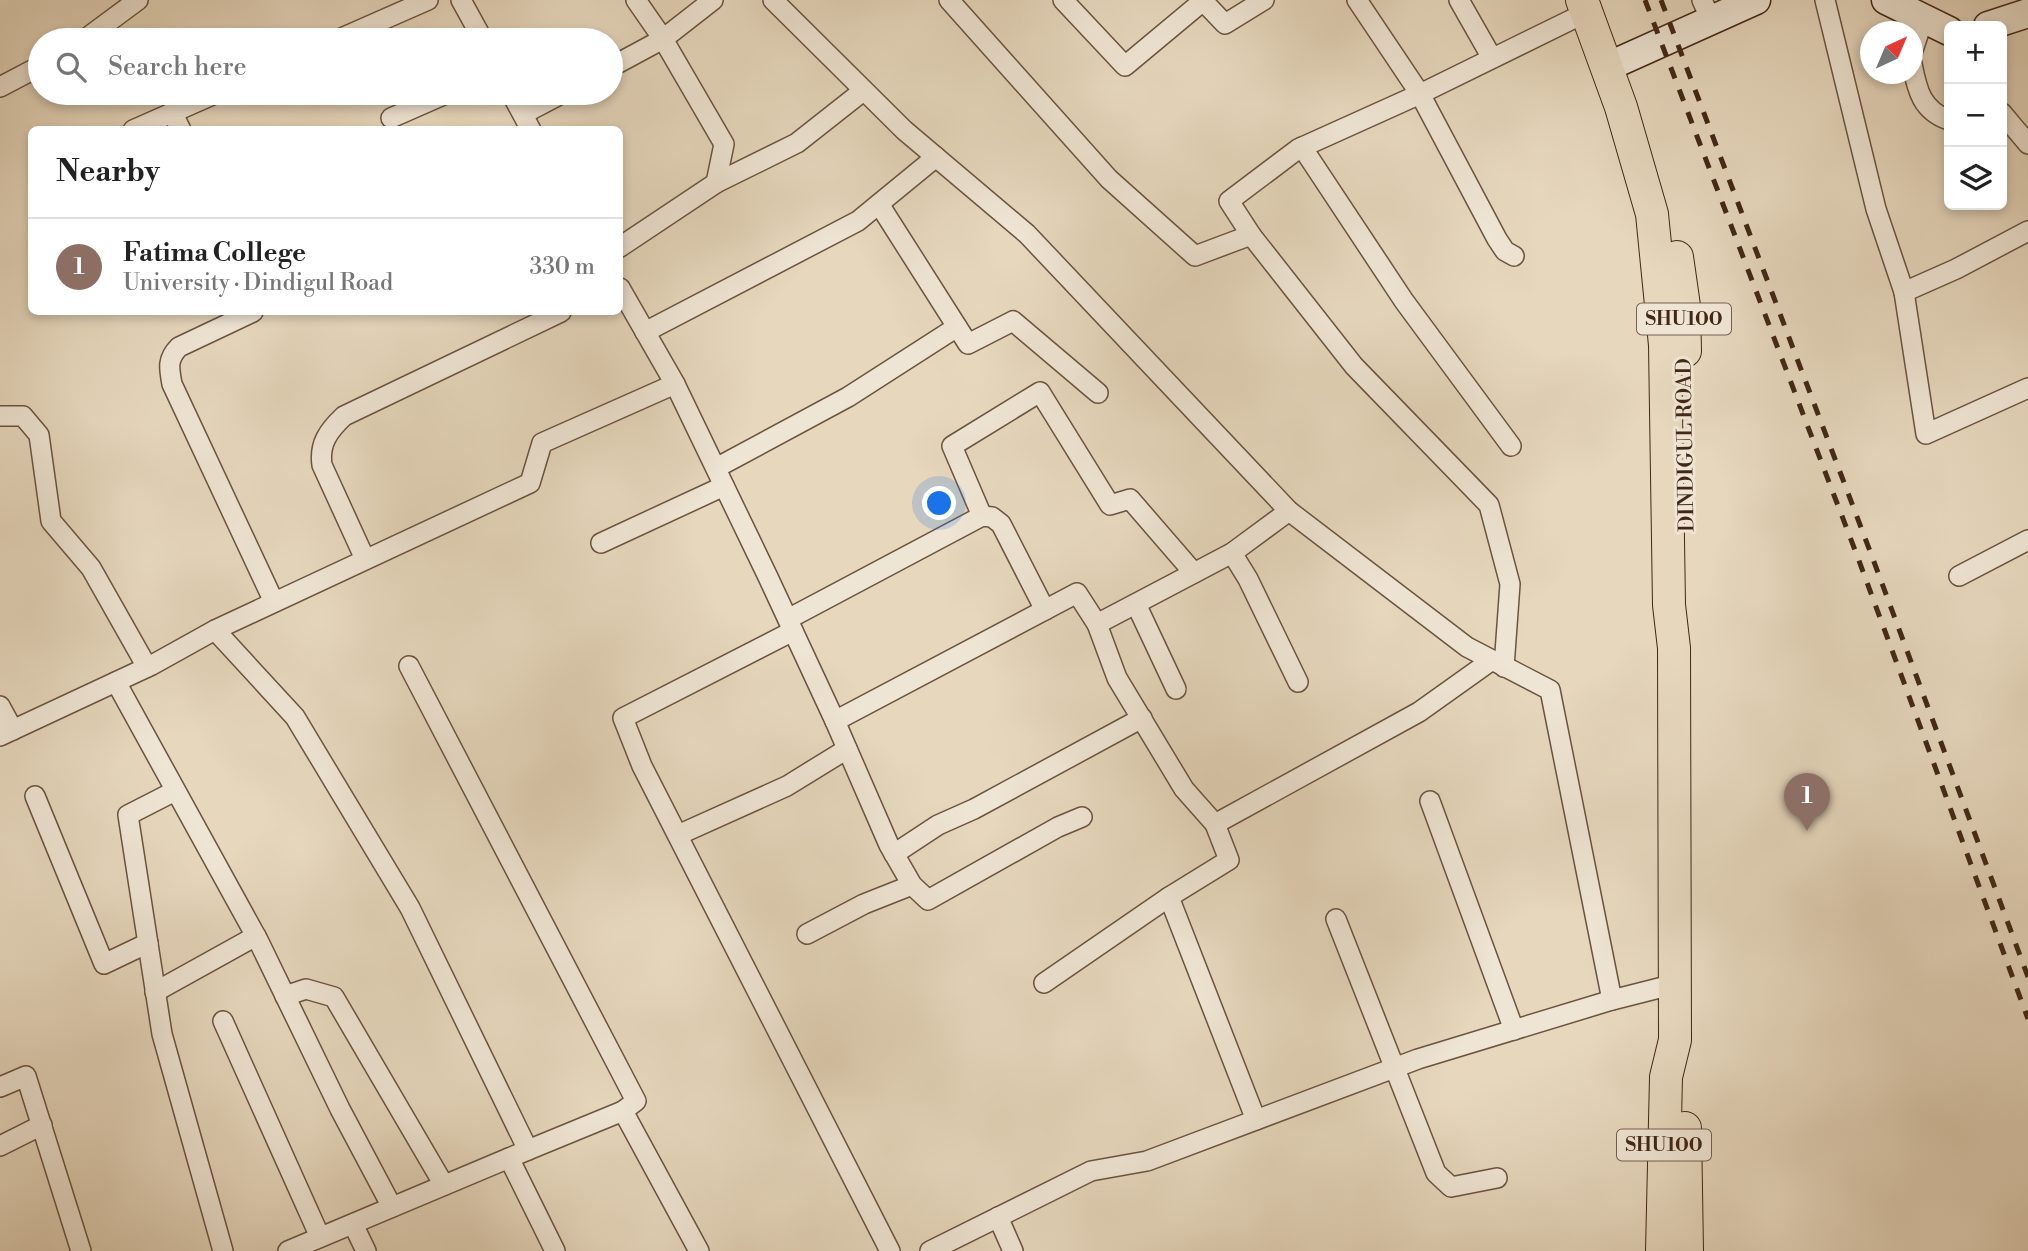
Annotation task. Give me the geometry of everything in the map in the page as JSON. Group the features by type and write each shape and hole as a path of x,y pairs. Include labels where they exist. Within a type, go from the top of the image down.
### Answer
{"main road":[{"path":"1616,63 1707,10 1756,0"},
{"path":"1886,0 1944,29"},
{"name":"DINDIGUL ROAD","path":"1590,4 1616,63 1621,107 1652,214 1665,345 1669,606 1674,648 1675,1040 1666,1077 1662,1251"},
{"path":"2004,21 2028,13"},
{"name":"DINDIGUL ROAD","path":"1675,1040 1684,1074 1687,1251"}],"street":[{"path":"100,28 138,0"},
{"path":"364,28 428,0"},
{"path":"636,0 663,39 724,144 716,183"},
{"path":"623,61 663,39 713,0"},
{"path":"773,0 863,91 1027,234 1289,511 1466,647 1550,690 1612,1000"},
{"path":"949,0 1109,179 1195,256 1251,235"},
{"path":"1063,0 1125,66 1203,1 1226,24 1264,0"},
{"path":"1357,0 1420,94 1497,239 1505,251 1514,256"},
{"path":"1459,0 1492,58"},
{"path":"1825,0 1876,209 1904,292 1926,435 2028,388"},
{"path":"466,2 478,28"},
{"path":"1215,824 1419,712 1498,663 1510,584 1489,505 1354,366 1251,235 1229,201 1302,148 1492,58 1590,4"},
{"path":"0,88 28,73"},
{"path":"1916,84 1934,115 1944,118"},
{"path":"623,245 716,183 797,143 863,91"},
{"path":"153,126 177,121 200,105"},
{"path":"391,118 421,105"},
{"path":"518,105 527,122 548,105"},
{"path":"2007,119 2028,144"},
{"path":"1302,148 1404,300 1511,446"},
{"path":"645,332 858,221 936,157"},
{"path":"879,204 968,344 1013,321 1098,393"},
{"path":"1904,292 1956,269 2028,231"},
{"path":"623,293 675,384 835,721 894,853 912,885 928,900 1058,827 1082,817"},
{"path":"247,315 179,347 172,355 169,365 172,384 274,603"},
{"path":"365,559 322,465 320,450 330,429 344,416 555,315"},
{"path":"601,543 720,477 957,327"},
{"path":"0,706 7,733 116,682 215,630 530,483 542,443 675,384"},
{"path":"982,516 952,446 1040,392 1110,505 1130,499 1194,573"},
{"path":"0,416 23,416 39,435 51,522 91,568 147,667"},
{"path":"1097,624 1232,553 1289,511"},
{"path":"890,1251 642,766 623,719 982,516 992,517 1000,524 1045,610"},
{"path":"1959,576 2028,540"},
{"path":"1232,553 1248,579 1298,682"},
{"path":"835,721 1077,593 1097,624 1117,678 1184,789 1215,824 1229,860 1169,897 1044,983"},
{"path":"1136,604 1176,689"},
{"path":"215,630 295,717 353,812 410,908 528,1150"},
{"path":"288,1251 623,1111 636,1101 409,666"},
{"path":"116,682 256,936 340,1109 392,1207"},
{"path":"894,853 938,825 974,809 1142,718"},
{"path":"678,835 787,786 847,749"},
{"path":"175,791 128,815 162,1034 223,1251"},
{"path":"35,796 104,964 148,943"},
{"path":"1430,801 1514,1030"},
{"path":"807,934 864,905 912,885"},
{"path":"1169,897 1256,1120"},
{"path":"1336,919 1432,1164 1443,1181 1451,1187 1497,1178"},
{"path":"155,992 256,936"},
{"path":"930,1251 1091,1171 1147,1161 1394,1068 1612,1000 1675,984"},
{"path":"285,996 306,989 334,997 444,1185"},
{"path":"223,1021 320,1237"},
{"path":"0,1087 26,1076 81,1251"},
{"path":"623,1111 699,1251"},
{"path":"0,1146 42,1125"},
{"path":"509,1158 555,1251"},
{"path":"998,1217 1013,1251"},
{"path":"352,1224 366,1251"}],"railway":[{"path":"1645,0 1858,558 2028,1019"},
{"path":"1661,0 2028,977"}],"place":[{"name":"Fatima College","path":"1807,831"}]}
